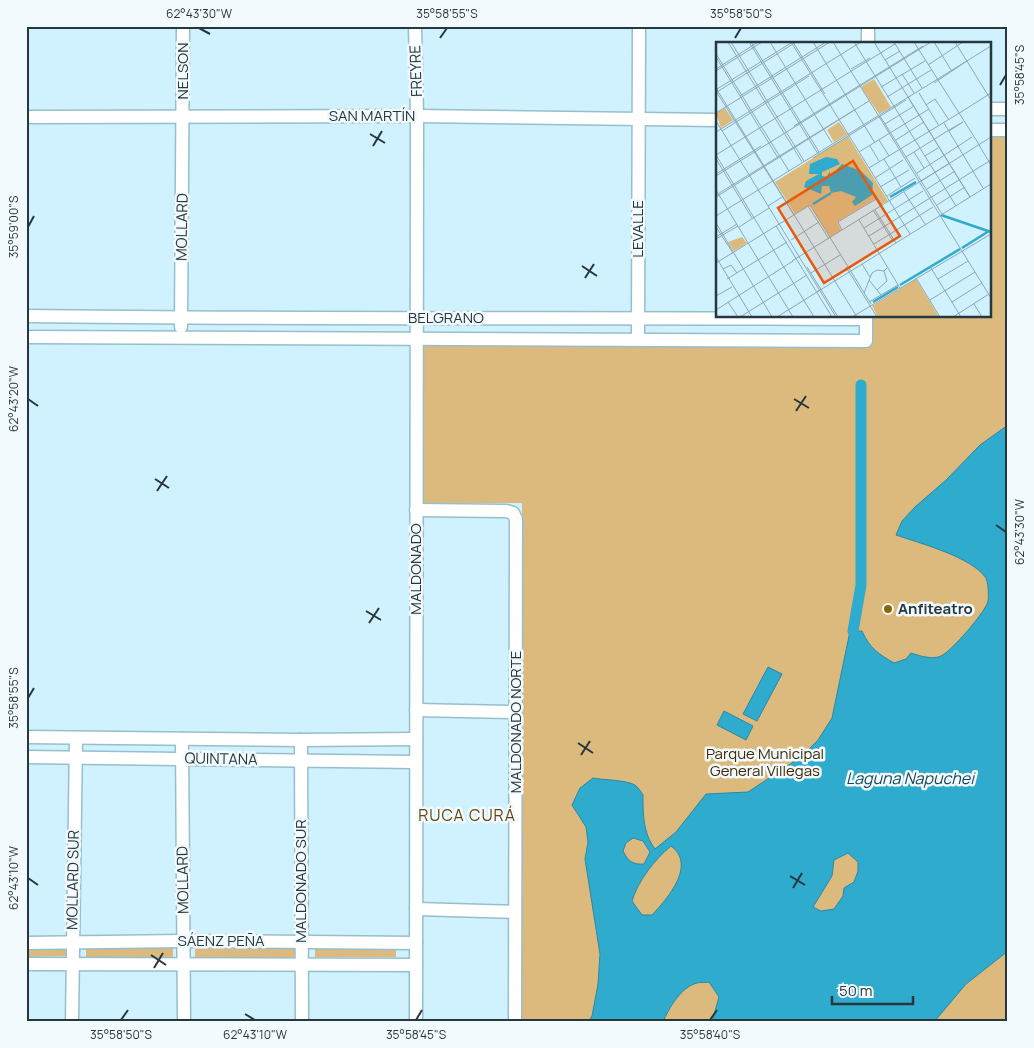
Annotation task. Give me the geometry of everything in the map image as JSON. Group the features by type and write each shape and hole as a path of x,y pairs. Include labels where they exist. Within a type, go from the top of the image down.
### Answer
{"street":[{"name":"NELSON","path":"183,26 184,116"},
{"name":"FREYRE","path":"415,26 417,116"},
{"name":"LEVALLE","path":"638,339 639,26"},
{"path":"868,26 868,42"},
{"path":"992,109 1008,109"},
{"name":"MOLLARD","path":"181,337 184,116"},
{"name":"SAN MARTÍN","path":"26,117 417,116 716,120"},
{"name":"MALDONADO","path":"416,1022 417,116"},
{"path":"992,130 1008,130"},
{"name":"BELGRANO","path":"26,316 182,319 716,317"},
{"name":"BELGRANO","path":"26,337 866,341 866,318"},
{"name":"MALDONADO NORTE","path":"416,510 506,511 513,513 516,519 515,1022"},
{"path":"416,710 516,712"},
{"name":"QUINTANA","path":"26,737 301,740 416,739"},
{"name":"MOLLARD SUR","path":"72,1022 76,738"},
{"name":"MOLLARD","path":"182,739 184,1022"},
{"name":"MALDONADO SUR","path":"301,740 302,1022"},
{"name":"QUINTANA","path":"26,757 416,762"},
{"path":"416,909 515,912"},
{"name":"SÁENZ PEÑA","path":"26,943 184,941 416,943"},
{"name":"SÁENZ PEÑA","path":"26,964 416,965"}],"green space":[{"name":"Parque Municipal General Villegas","path":"992,135 1008,135 1008,1022 520,1022 522,503 421,503 422,343 870,345 870,318 992,318"},
{"path":"86,948 173,948 173,957 86,957"},
{"path":"195,948 295,949 294,958 195,958"},
{"path":"315,948 396,949 396,957 315,957"},
{"path":"26,949 66,949 66,956 26,957"}],"water":[{"name":"Laguna Napuchei","path":"1008,425 1008,951 966,984 934,1022 712,1022 719,997 709,982 691,985 681,993 663,1022 588,1022 592,1016 598,984 600,954 585,859 588,842 586,827 572,805 580,788 593,778 626,782 636,786 643,795 646,830 655,849 676,832 706,794 748,792 801,757 818,740 832,718 850,631 862,631 875,650 894,663 906,659 911,653 934,658 946,653 968,630 986,606 988,601 988,585 986,578 979,570 957,557 896,535 902,521 915,507 946,480 980,445","holes":["633,838 643,841 650,852 644,864 631,862 623,851 626,843","671,846 678,854 681,863 677,882 652,915 642,915 632,901 643,878","848,853 858,862 858,871 854,882 844,888 843,896 834,909 821,911 813,907 832,876 834,860"]},
{"path":"768,667 782,674 757,721 743,714"},
{"path":"724,711 753,726 746,740 717,725"}],"waterway":[{"path":"853,631 861,585 861,385"}],"place":[{"name":"Anfiteatro","path":"888,609"}],"district":[{"name":"RUCA CURÁ","path":"467,815"}]}
